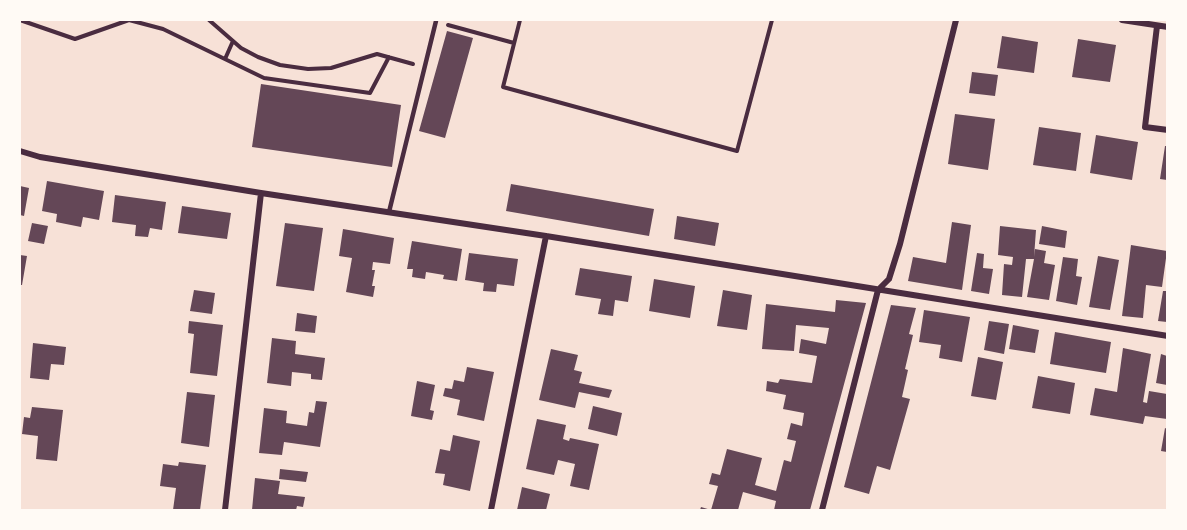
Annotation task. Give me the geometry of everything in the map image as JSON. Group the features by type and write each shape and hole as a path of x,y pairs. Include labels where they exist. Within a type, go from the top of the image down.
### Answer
{"street":[{"path":"822,510 878,290 889,279 900,244 956,20"},
{"path":"1122,20 1167,27"},
{"path":"1157,26 1145,127 1167,130"},
{"path":"20,151 39,157 261,193 546,236 1167,336"},
{"path":"225,510 261,193"},
{"path":"491,510 546,236"}],"lane":[{"path":"389,212 436,21"}],"path":[{"path":"21,20 75,39 129,20 163,29 264,78 370,93 389,57"},
{"path":"209,20 232,41 258,57 280,65 308,69 331,68 377,54 425,67"},
{"path":"520,20 503,87 737,151 772,20"},
{"path":"436,21 514,43"},
{"path":"225,59 232,41"}],"building":[{"path":"447,31 473,38 445,138 419,131"},
{"path":"1002,36 1038,42 1034,73 997,68"},
{"path":"1078,39 1116,45 1110,82 1072,77"},
{"path":"972,72 998,75 995,96 969,93"},
{"path":"261,84 401,105 392,167 252,147"},
{"path":"955,114 995,119 988,170 948,164"},
{"path":"1039,127 1081,133 1076,171 1033,165"},
{"path":"1096,135 1138,142 1132,180 1090,173"},
{"path":"1165,146 1167,146 1167,180 1160,179"},
{"path":"47,181 104,191 99,220 83,217 81,227 56,222 57,214 42,211"},
{"path":"511,184 654,209 649,236 506,211"},
{"path":"20,186 29,188 24,216 20,215"},
{"path":"115,195 166,202 162,230 150,228 148,237 135,236 136,225 112,222"},
{"path":"182,206 231,213 227,239 178,233"},
{"path":"677,216 719,223 715,246 674,239"},
{"path":"952,222 971,225 962,290 908,281 913,257 946,263"},
{"path":"32,223 48,226 44,244 28,241"},
{"path":"285,223 323,228 314,291 276,286"},
{"path":"1000,226 1036,230 1034,257 1035,249 1046,251 1044,263 1055,265 1049,300 1027,297 1034,259 1026,259 1022,297 1002,295 1004,264 1012,265 1013,257 998,255"},
{"path":"1042,226 1067,231 1065,248 1039,244"},
{"path":"343,229 394,238 390,264 373,262 372,270 375,270 372,286 375,286 373,297 346,292 352,258 339,256"},
{"path":"412,241 462,249 457,281 443,279 444,275 426,272 425,279 412,277 413,269 407,269"},
{"path":"1131,245 1167,251 1162,287 1146,285 1143,318 1122,316"},
{"path":"469,253 518,259 514,286 497,284 496,292 483,291 484,283 465,280"},
{"path":"977,253 984,254 983,268 993,269 989,294 971,291"},
{"path":"20,255 27,256 22,285 20,285"},
{"path":"1098,256 1119,260 1110,310 1089,307"},
{"path":"1063,257 1078,259 1076,276 1082,277 1077,305 1056,301"},
{"path":"580,268 632,276 628,302 615,300 613,316 598,314 601,299 575,295"},
{"path":"654,279 695,286 690,318 649,311"},
{"path":"194,290 215,293 212,314 190,311"},
{"path":"723,290 752,295 747,330 717,326"},
{"path":"1163,291 1167,291 1167,322 1158,321"},
{"path":"836,300 866,303 810,510 774,510 776,501 743,492 738,510 711,510 718,486 709,484 712,473 720,475 727,449 762,458 755,485 776,491 784,460 791,462 796,441 787,439 791,423 802,426 804,413 783,409 786,395 766,391 767,381 778,383 780,379 812,383 817,356 799,353 801,339 826,344 829,328 796,325 794,351 762,349 766,304 835,312"},
{"path":"891,305 916,308 909,334 913,335 905,369 908,370 902,397 910,399 890,470 877,466 869,494 844,487"},
{"path":"924,310 970,317 962,362 939,358 941,345 919,342"},
{"path":"297,313 317,316 315,333 295,331"},
{"path":"189,321 223,325 217,376 190,373 194,334 188,333"},
{"path":"989,321 1009,324 1004,354 984,350"},
{"path":"1013,325 1039,330 1035,353 1009,349"},
{"path":"1055,332 1111,342 1106,373 1050,364"},
{"path":"272,338 296,341 295,354 325,358 322,380 311,379 311,374 292,372 291,386 267,383"},
{"path":"33,343 66,347 64,365 51,364 49,380 30,378"},
{"path":"1123,348 1151,354 1143,402 1147,403 1149,391 1167,394 1167,419 1145,416 1143,424 1090,415 1095,388 1117,392"},
{"path":"551,349 578,355 574,370 582,372 579,383 612,390 609,398 579,392 575,408 539,400"},
{"path":"1161,354 1167,356 1167,385 1156,383"},
{"path":"978,357 1003,362 996,400 971,396"},
{"path":"467,367 494,372 484,421 457,415 460,400 443,396 445,388 452,389 454,380 464,382"},
{"path":"1038,376 1075,383 1070,414 1032,408"},
{"path":"417,381 435,385 430,410 434,411 432,420 411,416"},
{"path":"187,392 215,395 209,447 181,443"},
{"path":"316,401 327,402 320,447 284,442 282,455 259,453 264,408 287,411 286,423 307,426 309,412 314,413"},
{"path":"593,406 622,413 617,436 588,429"},
{"path":"32,407 63,410 57,461 36,459 38,436 22,434 24,417 30,418"},
{"path":"537,419 566,425 563,439 569,441 570,438 599,444 589,490 570,486 575,464 558,460 554,475 526,469"},
{"path":"1165,428 1167,429 1167,452 1161,451"},
{"path":"453,435 480,441 470,491 443,485 445,474 435,473 440,449 450,451"},
{"path":"179,462 206,465 200,510 173,510 176,488 160,486 163,464 178,466"},
{"path":"280,469 308,472 306,482 279,479"},
{"path":"255,478 280,481 278,494 305,497 303,507 297,506 296,510 252,510"},
{"path":"522,487 550,494 546,510 517,510"}]}
